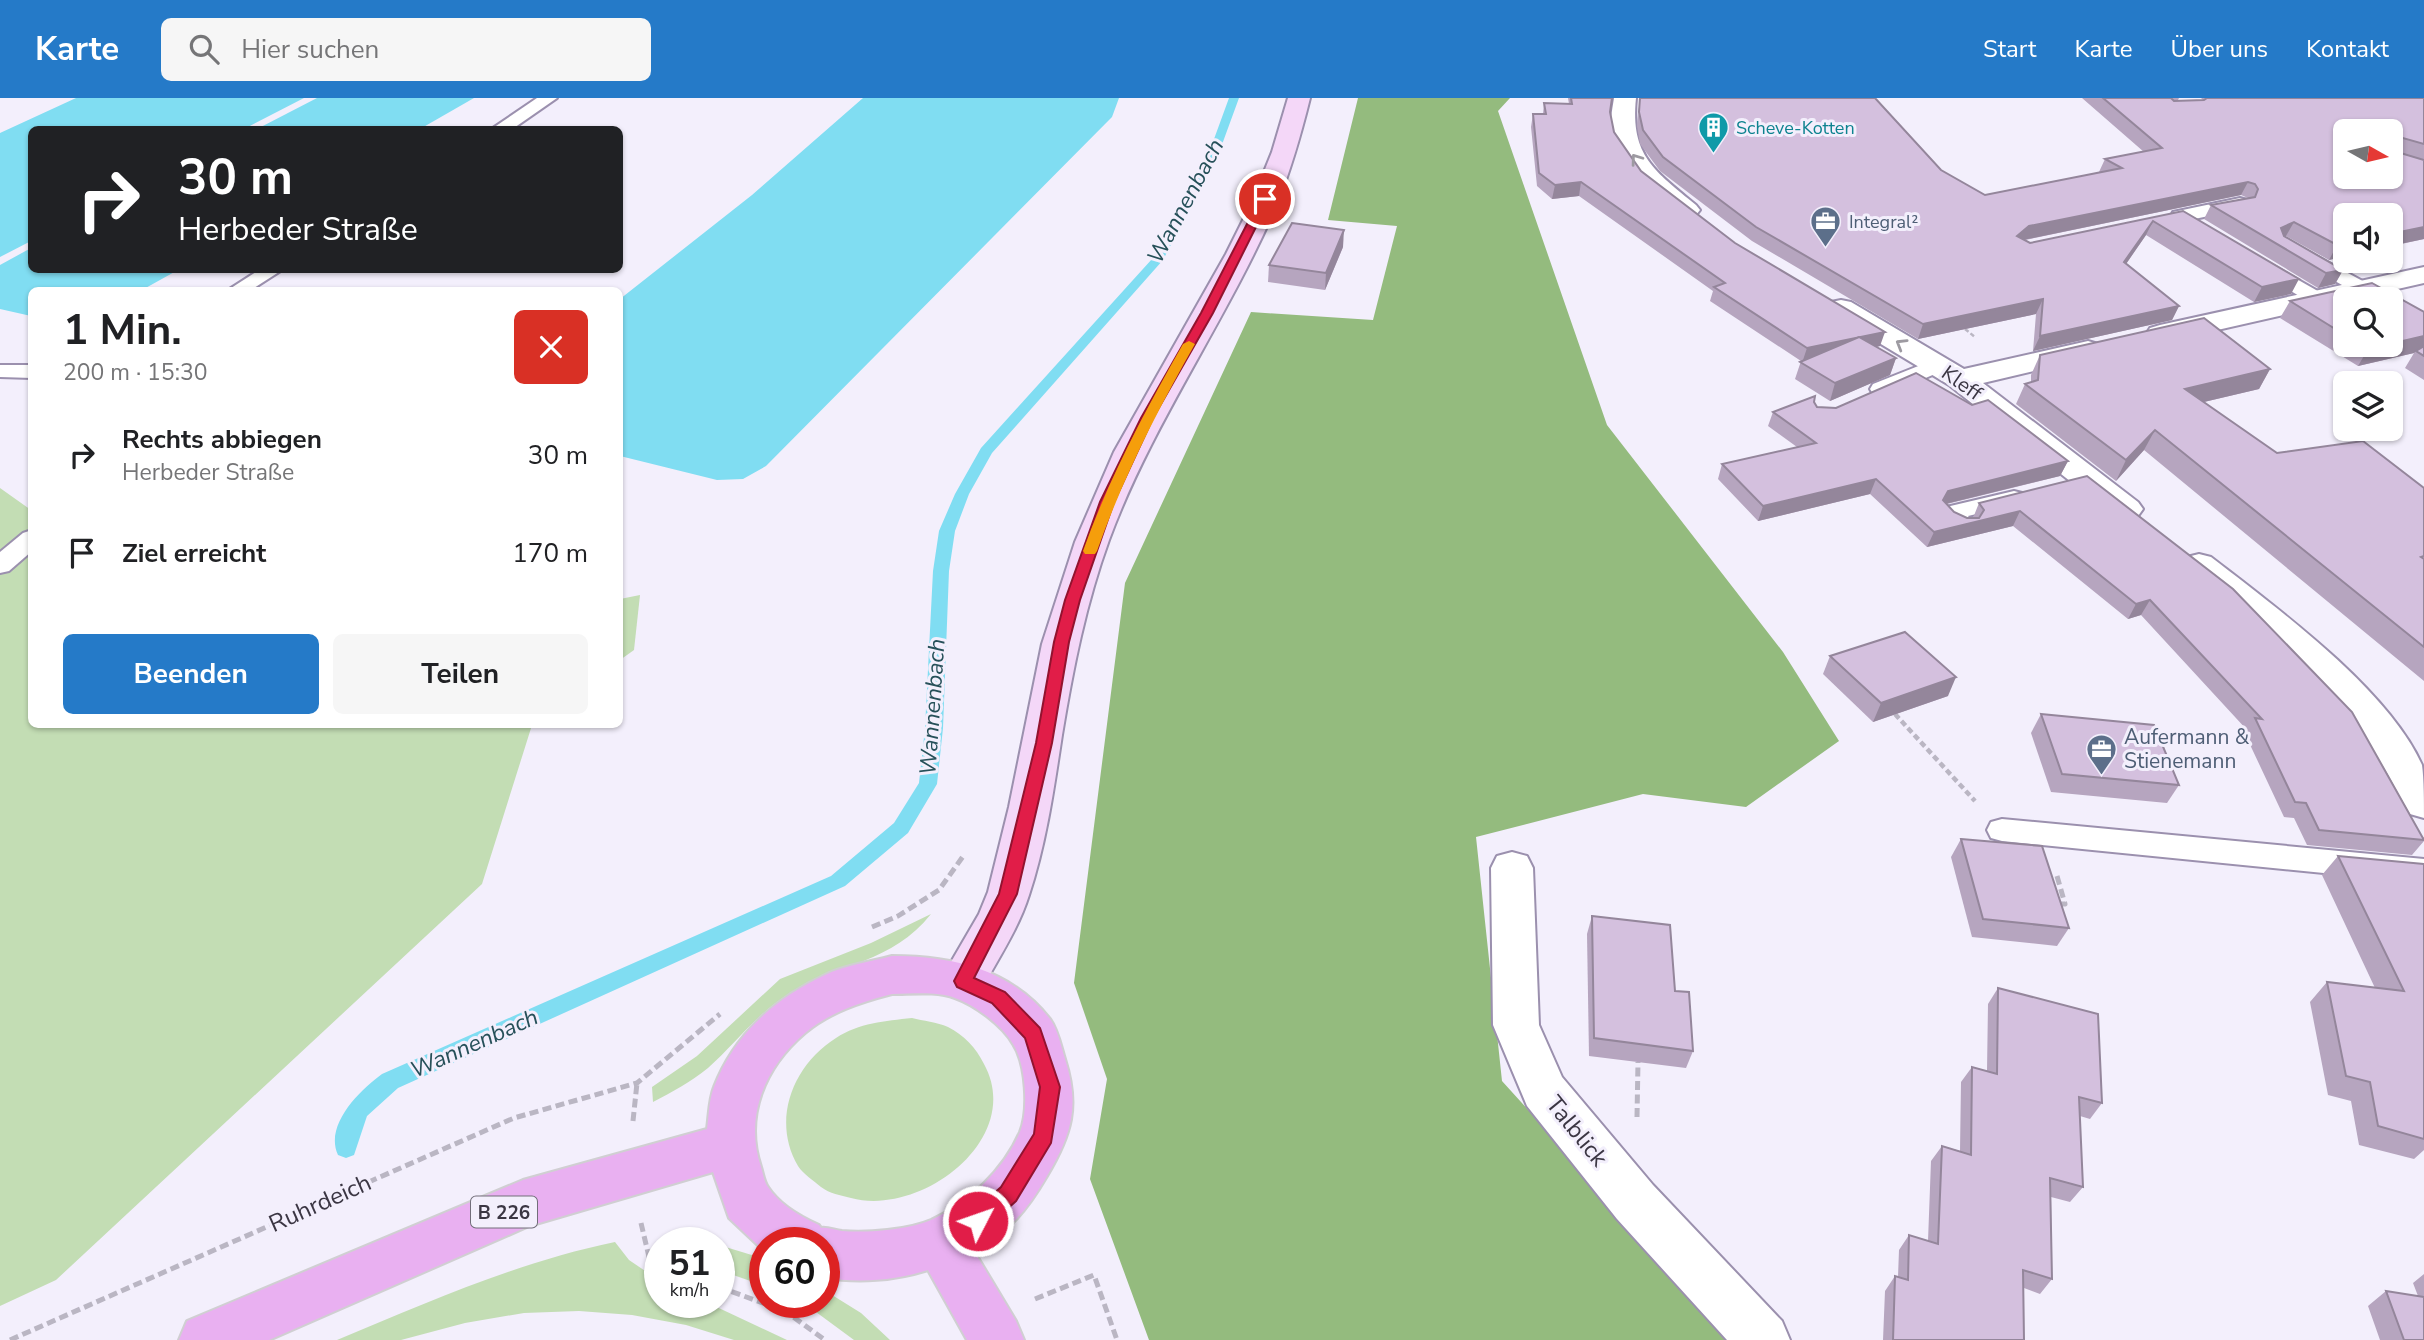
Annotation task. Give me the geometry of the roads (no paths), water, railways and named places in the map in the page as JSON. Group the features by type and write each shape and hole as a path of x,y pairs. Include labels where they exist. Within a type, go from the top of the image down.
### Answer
{"main road":[{"path":"963,981 1008,894 1044,743 1056,663 1072,600 1107,502 1147,418 1255,220 1274,178 1299,98"},
{"path":"775,1227 747,1201 729,1145 737,1089 757,1052 789,1019 841,988 892,975 932,975 963,981 998,998 1034,1034 1050,1087 1044,1136 1009,1194 978,1221 940,1242 904,1253 840,1256"},
{"name":"B 226","path":"206,1340 523,1204 729,1145"},
{"path":"940,1242 991,1331"}],"street":[{"path":"1629,99 1622,126 1626,145 1649,178 1709,226"},
{"path":"2374,287 2421,279"},
{"path":"1948,372 2125,342 2333,295"},
{"name":"Kleff","path":"1822,297 1948,372 2076,483 2150,527"},
{"path":"2180,551 2258,610 2337,681 2378,728 2424,803"},
{"name":"Talblick","path":"1512,869 1516,1025 1544,1091 1635,1202 1763,1340"}],"lane":[{"path":"504,126 549,98"},
{"path":"2202,230 2173,218 2240,204"},
{"path":"2285,244 2359,287"},
{"path":"2248,257 2316,298"},
{"path":"243,287 267,273"},
{"path":"0,370 28,372"},
{"path":"1860,398 1948,372"},
{"path":"1963,525 1951,513 2038,492"},
{"path":"0,565 28,541"},
{"path":"2002,830 2424,871"}],"water":[{"path":"76,98 304,98 250,126 28,126 28,243 0,257 0,133"},
{"path":"317,98 474,98 425,126 263,126"},
{"path":"863,98 1119,98 1112,117 766,466 743,479 717,480 623,457 623,297 752,195"},
{"path":"28,250 28,273 173,273 147,287 28,287 28,315 0,309 0,265"}],"waterway":[{"name":"Wannenbach","path":"346,1148 350,1126 359,1109 372,1094 390,1081 838,881 901,828 928,784 934,728 941,571 947,531 962,494 986,451 1157,260 1215,150 1234,98"}],"place":[{"name":"Scheve-Kotten","path":"1713,155"},
{"name":"Integral²","path":"1826,249"},
{"name":"Aufermann & Stienemann","path":"2101,776"}]}
